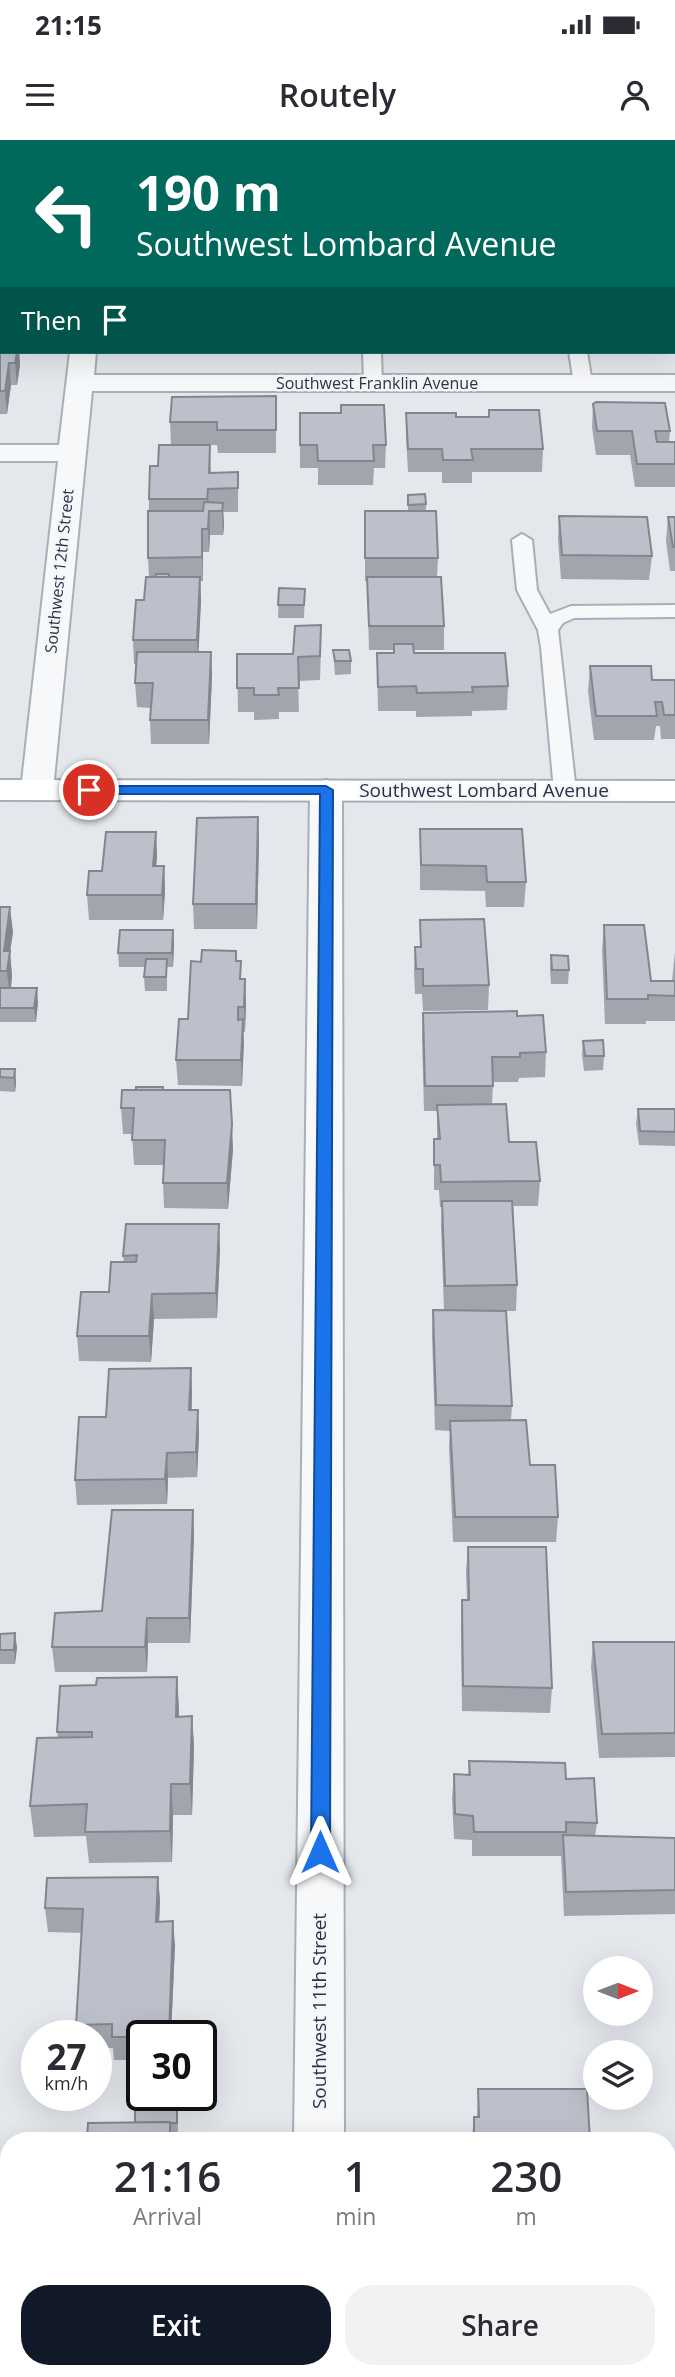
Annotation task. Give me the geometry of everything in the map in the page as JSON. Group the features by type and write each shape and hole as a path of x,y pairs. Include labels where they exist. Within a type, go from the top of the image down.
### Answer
{"street":[{"name":"Southwest 12th Street","path":"37,790 83,354"},
{"name":"Southwest Franklin Avenue","path":"80,383 675,383"},
{"path":"0,453 71,453"},
{"name":"Southwest Lombard Avenue","path":"0,790 675,791"},
{"name":"Southwest 11th Street","path":"319,2132 326,790"}],"lane":[{"path":"372,354 373,383"},
{"path":"578,354 583,383"},
{"path":"522,540 527,590 548,630 565,791"},
{"path":"548,630 555,619 571,612 675,611"}],"building":[{"path":"0,354 17,354 15,363 9,363 5,391 0,391"},
{"path":"276,396 276,430 217,430 217,422 170,422 172,397"},
{"path":"665,403 670,431 655,431 657,442 675,442 675,464 637,464 632,431 597,431 593,404"},
{"path":"341,405 384,405 386,445 373,445 374,461 318,461 317,445 300,445 300,413 341,413"},
{"path":"489,410 539,410 543,449 471,449 473,460 443,460 442,449 408,449 406,413 456,413 456,417 489,417"},
{"path":"159,445 210,445 209,473 238,472 238,488 208,489 207,499 149,499 150,466 158,466"},
{"path":"425,494 426,504 408,505 408,495"},
{"path":"204,502 223,503 222,511 209,511 208,529 202,529 202,557 148,558 148,511 203,511"},
{"path":"365,511 436,511 438,558 365,558"},
{"path":"559,516 647,517 652,556 562,555"},
{"path":"668,517 675,517 675,547 673,547"},
{"path":"156,574 169,574 169,577 155,577"},
{"path":"146,577 200,577 197,640 133,640 136,600 144,600"},
{"path":"367,577 441,577 444,626 369,626"},
{"path":"279,588 305,589 304,605 278,605"},
{"path":"321,625 320,656 298,657 299,688 278,688 279,695 254,695 254,688 237,688 237,654 293,654 295,626"},
{"path":"394,644 413,644 414,653 505,653 508,686 472,687 473,692 417,693 416,686 378,687 377,653 394,653"},
{"path":"333,650 349,650 351,661 335,661"},
{"path":"137,652 211,652 208,720 150,720 153,683 135,683"},
{"path":"590,666 651,666 652,680 675,680 675,715 664,715 662,702 655,702 657,716 596,716"},
{"path":"258,817 256,904 193,904 197,818"},
{"path":"420,829 522,829 526,882 487,882 486,866 421,865"},
{"path":"106,832 156,832 153,866 164,866 162,895 87,895 89,871 102,871"},
{"path":"0,907 10,907 4,951 10,951 7,971 0,971"},
{"path":"484,919 489,985 423,986 423,969 416,969 415,947 421,947 420,920"},
{"path":"604,925 644,925 651,981 675,981 675,996 648,995 648,999 607,999"},
{"path":"120,930 173,930 172,953 118,953"},
{"path":"202,950 236,951 236,961 241,961 240,979 245,979 244,1007 238,1007 238,1020 243,1019 241,1060 176,1060 179,1019 188,1019 191,961 201,962"},
{"path":"551,955 568,956 569,970 552,970"},
{"path":"146,959 167,959 166,977 144,977"},
{"path":"0,988 37,988 34,1008 0,1008"},
{"path":"517,1011 517,1016 543,1015 546,1052 520,1053 520,1057 492,1057 493,1086 425,1086 423,1013"},
{"path":"603,1040 604,1056 585,1056 583,1041"},
{"path":"0,1069 15,1069 14,1078 0,1077"},
{"path":"136,1087 163,1087 163,1090 136,1090"},
{"path":"122,1090 230,1090 232,1124 227,1183 163,1183 165,1140 132,1140 134,1108 121,1108"},
{"path":"506,1104 509,1142 536,1142 540,1181 441,1182 440,1165 434,1165 434,1139 440,1139 437,1105"},
{"path":"638,1109 675,1109 675,1132 640,1131"},
{"path":"442,1201 512,1201 517,1285 445,1286"},
{"path":"126,1224 219,1224 216,1293 152,1294 149,1336 77,1336 81,1292 109,1292 111,1262 136,1262 137,1255 123,1256"},
{"path":"433,1310 506,1311 512,1406 436,1405"},
{"path":"191,1368 189,1410 198,1410 196,1452 167,1453 165,1479 75,1480 79,1417 106,1417 109,1369"},
{"path":"526,1420 530,1465 555,1465 558,1517 455,1517 450,1421"},
{"path":"112,1510 193,1510 189,1618 147,1618 145,1647 52,1647 55,1613 102,1611"},
{"path":"468,1547 546,1547 552,1688 463,1686 462,1600 469,1600"},
{"path":"15,1633 14,1650 0,1650 0,1634"},
{"path":"593,1642 675,1642 675,1733 602,1734"},
{"path":"177,1677 176,1717 192,1716 190,1784 171,1784 170,1831 85,1832 87,1804 30,1806 37,1738 92,1737 92,1732 57,1732 60,1686 96,1685 97,1678"},
{"path":"469,1761 565,1763 566,1779 594,1778 597,1823 566,1822 566,1832 474,1832 473,1816 455,1814 454,1774 470,1775"},
{"path":"563,1835 675,1838 675,1890 566,1892"},
{"path":"158,1877 156,1922 173,1921 170,2020 126,2020 126,2037 112,2037 112,2020 76,2020 83,1909 45,1908 47,1878"},
{"path":"478,2089 583,2089 583,2110 588,2110 590,2132 474,2132 474,2117 479,2117"},
{"path":"135,2111 177,2111 177,2123 135,2123"},
{"path":"170,2122 170,2132 87,2132 88,2123"}],"route":[{"path":"89,790 326,790 320,1852"}]}
